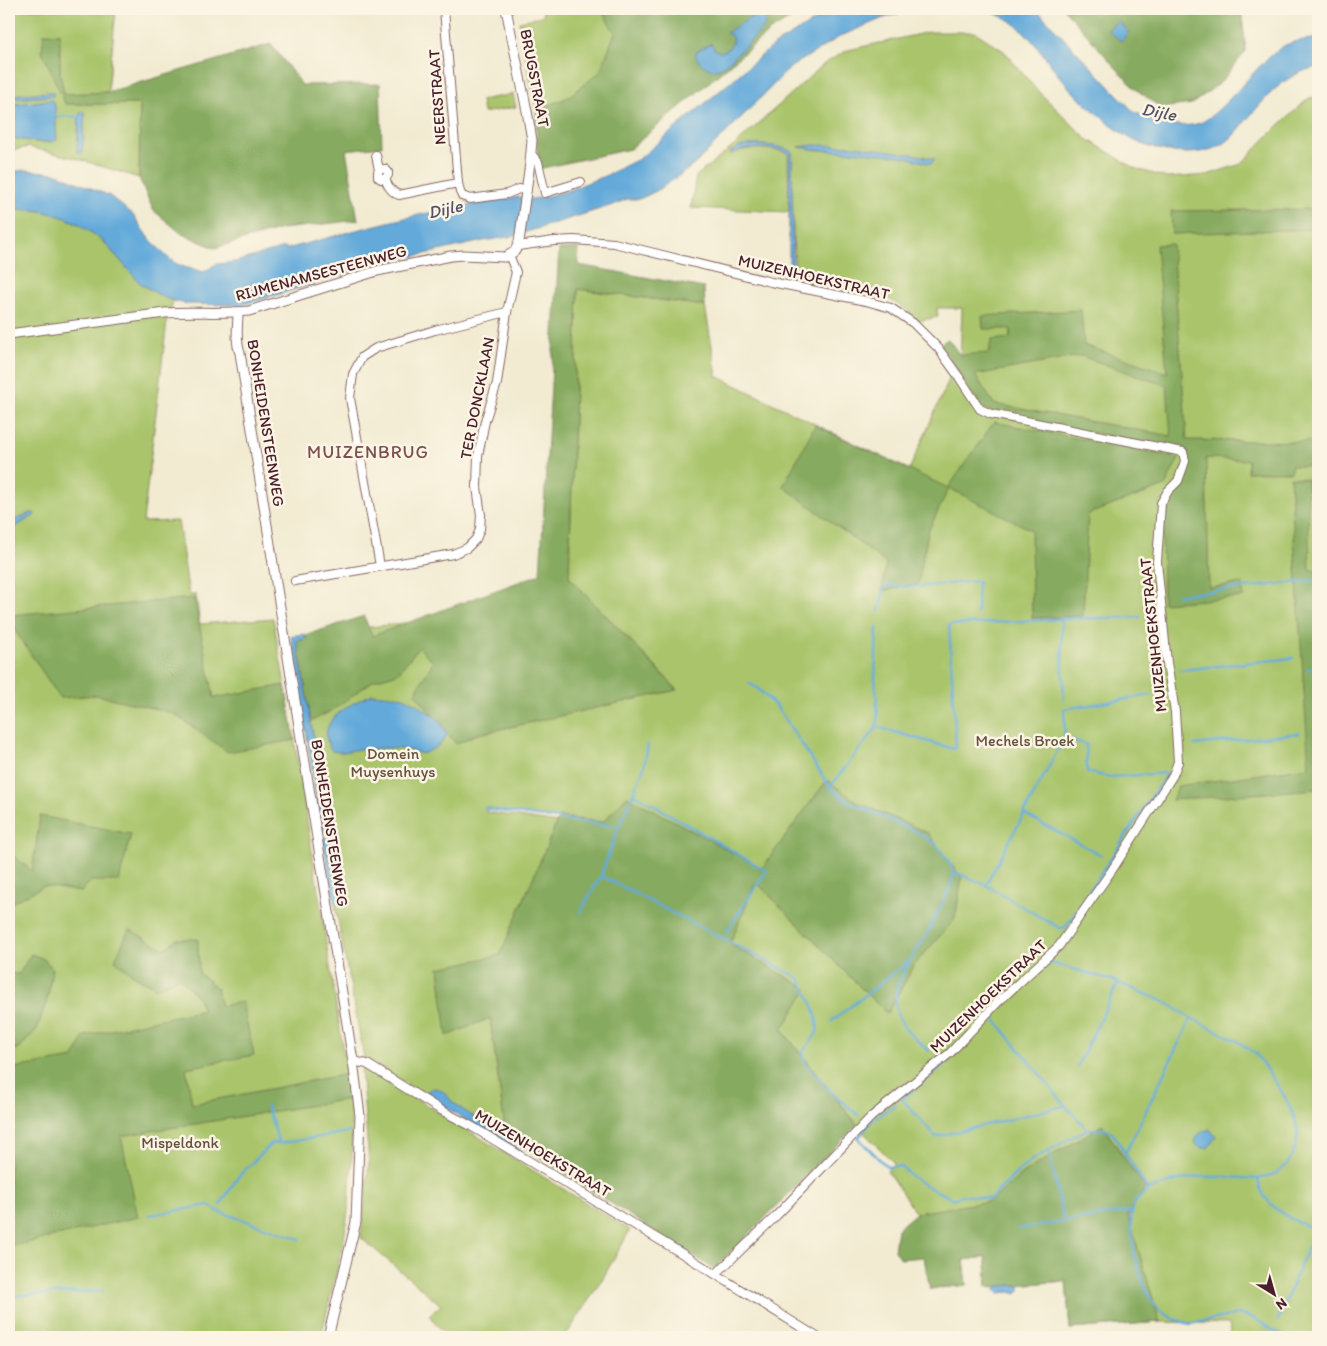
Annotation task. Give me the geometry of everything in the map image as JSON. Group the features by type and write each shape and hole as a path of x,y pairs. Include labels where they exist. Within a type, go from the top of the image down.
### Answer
{"street":[{"name":"NEERSTRAAT","path":"444,9 458,183"},
{"name":"BRUGSTRAAT","path":"506,9 530,126 532,154 518,242"},
{"name":"BRUGSTRAAT","path":"532,154 538,162 545,193 581,182"},
{"path":"376,155 379,170 383,169 388,172 385,179 390,189 398,195 458,183 462,196 470,200 507,194 519,189 526,191"},
{"name":"MUIZENHOEKSTRAAT","path":"518,242 574,240 614,243 771,282 866,301 891,308 913,324 938,348 980,408 991,414 1183,452 1185,461 1178,481 1168,491 1161,503 1157,562 1167,663 1175,712 1178,762 1174,775 1112,870 1059,946 998,1002 950,1053 871,1117 776,1216 716,1274"},
{"path":"509,255 515,251 518,242"},
{"name":"RIJMENAMSESTEENWEG","path":"9,334 165,313 249,311 377,271 450,256 500,257 509,255"},
{"name":"TER DONCKLAAN","path":"295,581 453,554 467,548 476,540 480,530 481,515 477,487 478,456 485,421 497,383 507,312 516,272 509,255"},
{"name":"BONHEIDENSTEENWEG","path":"238,312 237,338 353,1061 360,1116 356,1222 328,1337"},
{"path":"380,566 350,398 353,374 362,357 376,348 435,330 507,312"},
{"name":"MUIZENHOEKSTRAAT","path":"353,1061 367,1064 817,1337"},
{"path":"952,1337 959,1337"}],"green space":[{"path":"9,9 116,9 108,92 64,94 60,74 59,34 45,33 65,104 140,104 139,178 75,158 28,147 9,151 9,138 51,142 52,100 9,105 9,99 53,96 54,94 52,92 9,95","holes":["81,112 85,113 82,153 77,152 79,117"]},
{"path":"541,9 601,9 615,33 600,72 567,98 536,110 519,22 544,15"},
{"path":"601,9 808,9 770,31 630,149 538,169 536,110 567,98 600,72 615,33"},
{"path":"1064,9 1241,9 1246,51 1221,82 1192,104 1161,108 1133,87"},
{"name":"Mechels Broek","path":"929,32 975,32 1004,51 1035,88 1087,139 1134,168 1167,178 1207,175 1241,164 1309,98 1318,97 1318,1337 1231,1337 1229,1324 1160,1322 1070,1329 1066,1281 987,1287 986,1257 964,1260 967,1285 930,1289 916,1213 887,1171 894,1163 865,1134 782,1030 807,989 729,944 603,822 509,813 485,807 486,812 557,823 500,955 490,1018 506,1136 456,1106 450,1099 427,1092 425,1095 364,1058 335,904 340,901 340,898 297,641 306,639 306,635 444,618 464,740 474,735 677,689 569,577 578,289 705,306 717,376 909,470 956,364 960,363 962,308 937,308 938,317 918,321 906,309 887,298 796,281 793,234 792,152 787,150 770,146 747,145 743,150 766,149 788,153 789,212 691,208 696,176 734,146 825,63 848,50"},
{"path":"44,33 60,34 60,74 64,94 108,92 271,44 302,85 380,84 382,146 346,150 358,220 282,229 215,248 182,234 153,210 139,178 140,104 65,104 42,51"},
{"path":"513,94 516,107 483,113 481,100"},
{"name":"Mispeldonk","path":"18,209 42,211 79,224 103,241 141,284 173,301 167,321 143,522 178,521 189,595 196,595 200,624 273,618 293,731 348,1081 351,1114 352,1155 349,1204 344,1239 321,1337 9,1337 9,211"},
{"path":"1318,209 1318,229 1172,234 1171,211"},
{"path":"1172,244 1187,440 1318,442 1318,466 1291,466 1291,472 1247,472 1248,460 1206,458 1209,588 1242,583 1244,597 1163,603 1162,509 1168,497 1181,482 1185,474 1188,450 996,414 984,408 940,344 948,339 960,355 989,353 991,340 1010,338 1011,329 983,329 982,316 1081,310 1084,345 1167,373 1156,245","holes":["1081,356 1167,386 1171,436 994,404 975,375"]},
{"path":"578,248 579,265 704,288 705,306 578,289 569,577 677,690 474,735 456,744 415,693 433,662 419,647 398,673 374,680 331,711 311,721 297,641 306,639 306,635 364,616 372,636 540,574 559,249"},
{"path":"994,422 1179,458 1165,486 1088,514 1083,616 1032,618 1031,530 949,488 928,532 918,584 882,591 886,563 783,486 815,425 948,488"},
{"path":"1290,477 1307,479 1310,570 1318,570 1318,789 1172,800 1178,786 1309,767"},
{"path":"194,598 214,698 285,685 295,740 228,752 173,713 97,695 60,698 18,635 9,615"},
{"path":"827,780 859,803 928,833 962,878 955,919 915,964 887,1014 756,882 730,944 807,989 782,1030 857,1125 714,1269 506,1136 490,1018 447,1036 439,968 500,955 559,817 603,822 627,796 762,868"},
{"path":"40,816 131,834 119,881 91,881 81,892 44,886 9,904 9,852 32,871"},
{"path":"129,929 164,949 177,939 198,939 199,973 217,988 221,1006 242,1002 254,1055 186,1068 192,1104 347,1074 350,1099 121,1136 138,1217 9,1247 9,1069 74,1058 84,1036 203,1010 197,996 180,978 156,988 136,977 115,960"},
{"path":"31,954 44,959 52,968 48,997 37,1029 20,1048 9,1051 9,973 19,974"},
{"path":"361,1069 368,1069 630,1230 603,1278 565,1337 447,1337 429,1315 441,1305 361,1238 369,1162"},
{"path":"1102,1125 1145,1188 1128,1215 1160,1322 1070,1329 1066,1281 987,1287 986,1257 964,1260 967,1285 930,1289 924,1257 901,1259 894,1251 897,1229 916,1213 991,1201 1023,1173"}],"water":[{"path":"834,9 914,9 881,19 841,36 791,67 695,164 658,190 646,196 639,199 627,199 514,236 371,266 240,305 187,304 173,301 141,284 103,241 79,224 42,211 18,209 9,211 9,172 25,170 55,173 110,196 133,215 147,236 166,256 184,267 204,272 216,264 235,262 284,248 287,249 412,217 455,209 456,207 519,197 532,199 564,192 607,175 639,159 773,46"},
{"path":"981,9 1036,9 1134,112 1175,125 1192,125 1206,120 1277,50 1288,44 1318,38 1318,67 1295,75 1276,88 1233,136 1223,144 1208,150 1180,153 1138,142 1114,128 1072,91 1023,31 1007,19"},
{"path":"761,11 766,19 765,26 729,62 720,68 712,70 699,61 696,52 711,43 716,50 723,52 729,48 733,40 731,35 726,33"},
{"path":"1118,21 1129,32 1121,41 1108,30"},
{"path":"54,93 53,96 9,99 9,95"},
{"path":"52,100 55,105 57,140 40,142 9,138 9,105"},
{"path":"81,112 85,112 82,153 77,152"},
{"path":"747,145 777,146 792,152 793,280 789,280 789,154 780,150 759,148 730,153 739,147"},
{"path":"814,145 856,146 935,159 931,164 906,157 799,147"},
{"path":"30,513 35,514 13,528 9,541 9,523"},
{"path":"305,634 306,639 297,641 330,831 322,832 291,636"},
{"path":"372,694 404,697 419,705 440,721 447,734 445,738 437,747 422,754 392,748 361,749 344,752 332,751 327,741 327,731 330,723 344,709"},
{"path":"330,837 340,898 340,901 336,904 334,902 323,838"},
{"path":"434,1088 443,1092 452,1102 468,1113 509,1138 521,1150 520,1153 425,1095"},
{"path":"1210,1129 1216,1137 1208,1148 1200,1148 1195,1143 1197,1136"},
{"path":"998,1286 1020,1286 1020,1291 1017,1294 1010,1292 998,1293 995,1290"}],"waterway":[{"path":"56,116 79,117"},
{"path":"1177,595 1318,580"},
{"path":"879,611 885,586 913,587 978,581 977,613"},
{"path":"1064,699 1061,619 1140,617"},
{"path":"830,787 877,727 954,749 956,745 949,625 1061,619"},
{"path":"877,627 875,678 877,727"},
{"path":"1180,670 1293,658"},
{"path":"1308,669 1318,668"},
{"path":"749,683 777,707 830,787 847,801 915,831 936,844 950,863 954,872 952,882 927,934 898,984 895,1004 899,1018 907,1031 929,1051"},
{"path":"954,872 986,885 1064,738 1064,709 1152,695"},
{"path":"1194,745 1299,733"},
{"path":"986,885 1059,928 1065,928 1167,773 1110,777 1087,772 1086,744 1064,738"},
{"path":"633,794 644,767 648,745"},
{"path":"485,809 619,827 633,794 638,796 767,871 726,933"},
{"path":"1024,814 1101,855"},
{"path":"601,875 617,832"},
{"path":"580,912 601,876 799,978 817,1018 817,1032 803,1052 805,1063 829,1090 858,1115"},
{"path":"832,1021 908,962"},
{"path":"1040,969 1051,963 1109,979 1165,1002 1191,1018 1237,1041 1256,1054 1285,1097 1295,1119 1298,1132 1296,1146 1288,1164 1277,1173 1258,1179 1198,1177 1174,1181 1148,1190 1134,1203 1131,1217 1134,1254 1144,1286 1160,1311 1174,1319 1190,1324 1238,1314 1253,1318 1285,1337"},
{"path":"1077,1067 1118,983"},
{"path":"1010,996 991,1015 1087,1129"},
{"path":"991,1015 971,1039 940,1068 902,1099 936,1137 1064,1106"},
{"path":"1125,1154 1191,1018"},
{"path":"896,1104 875,1118 858,1138 887,1167 901,1166 918,1181 953,1199 965,1195 990,1199 1032,1160 1087,1129 1107,1129 1114,1135 1148,1190"},
{"path":"267,1106 279,1143"},
{"path":"220,1205 238,1177 272,1143 349,1132"},
{"path":"1049,1152 1064,1221"},
{"path":"1258,1179 1260,1189 1271,1205 1286,1216 1318,1230"},
{"path":"150,1215 209,1205 217,1211 300,1239"},
{"path":"1019,1229 1132,1211"},
{"path":"1278,1320 1315,1229"},
{"path":"9,1296 103,1291"}],"district":[{"name":"MUIZENBRUG","path":"368,452"}],"water label":[{"name":"Dijle","path":"1159,112"},
{"name":"Dijle","path":"445,209"}],"park label":[{"name":"Domein Muysenhuys","path":"393,762"}]}
